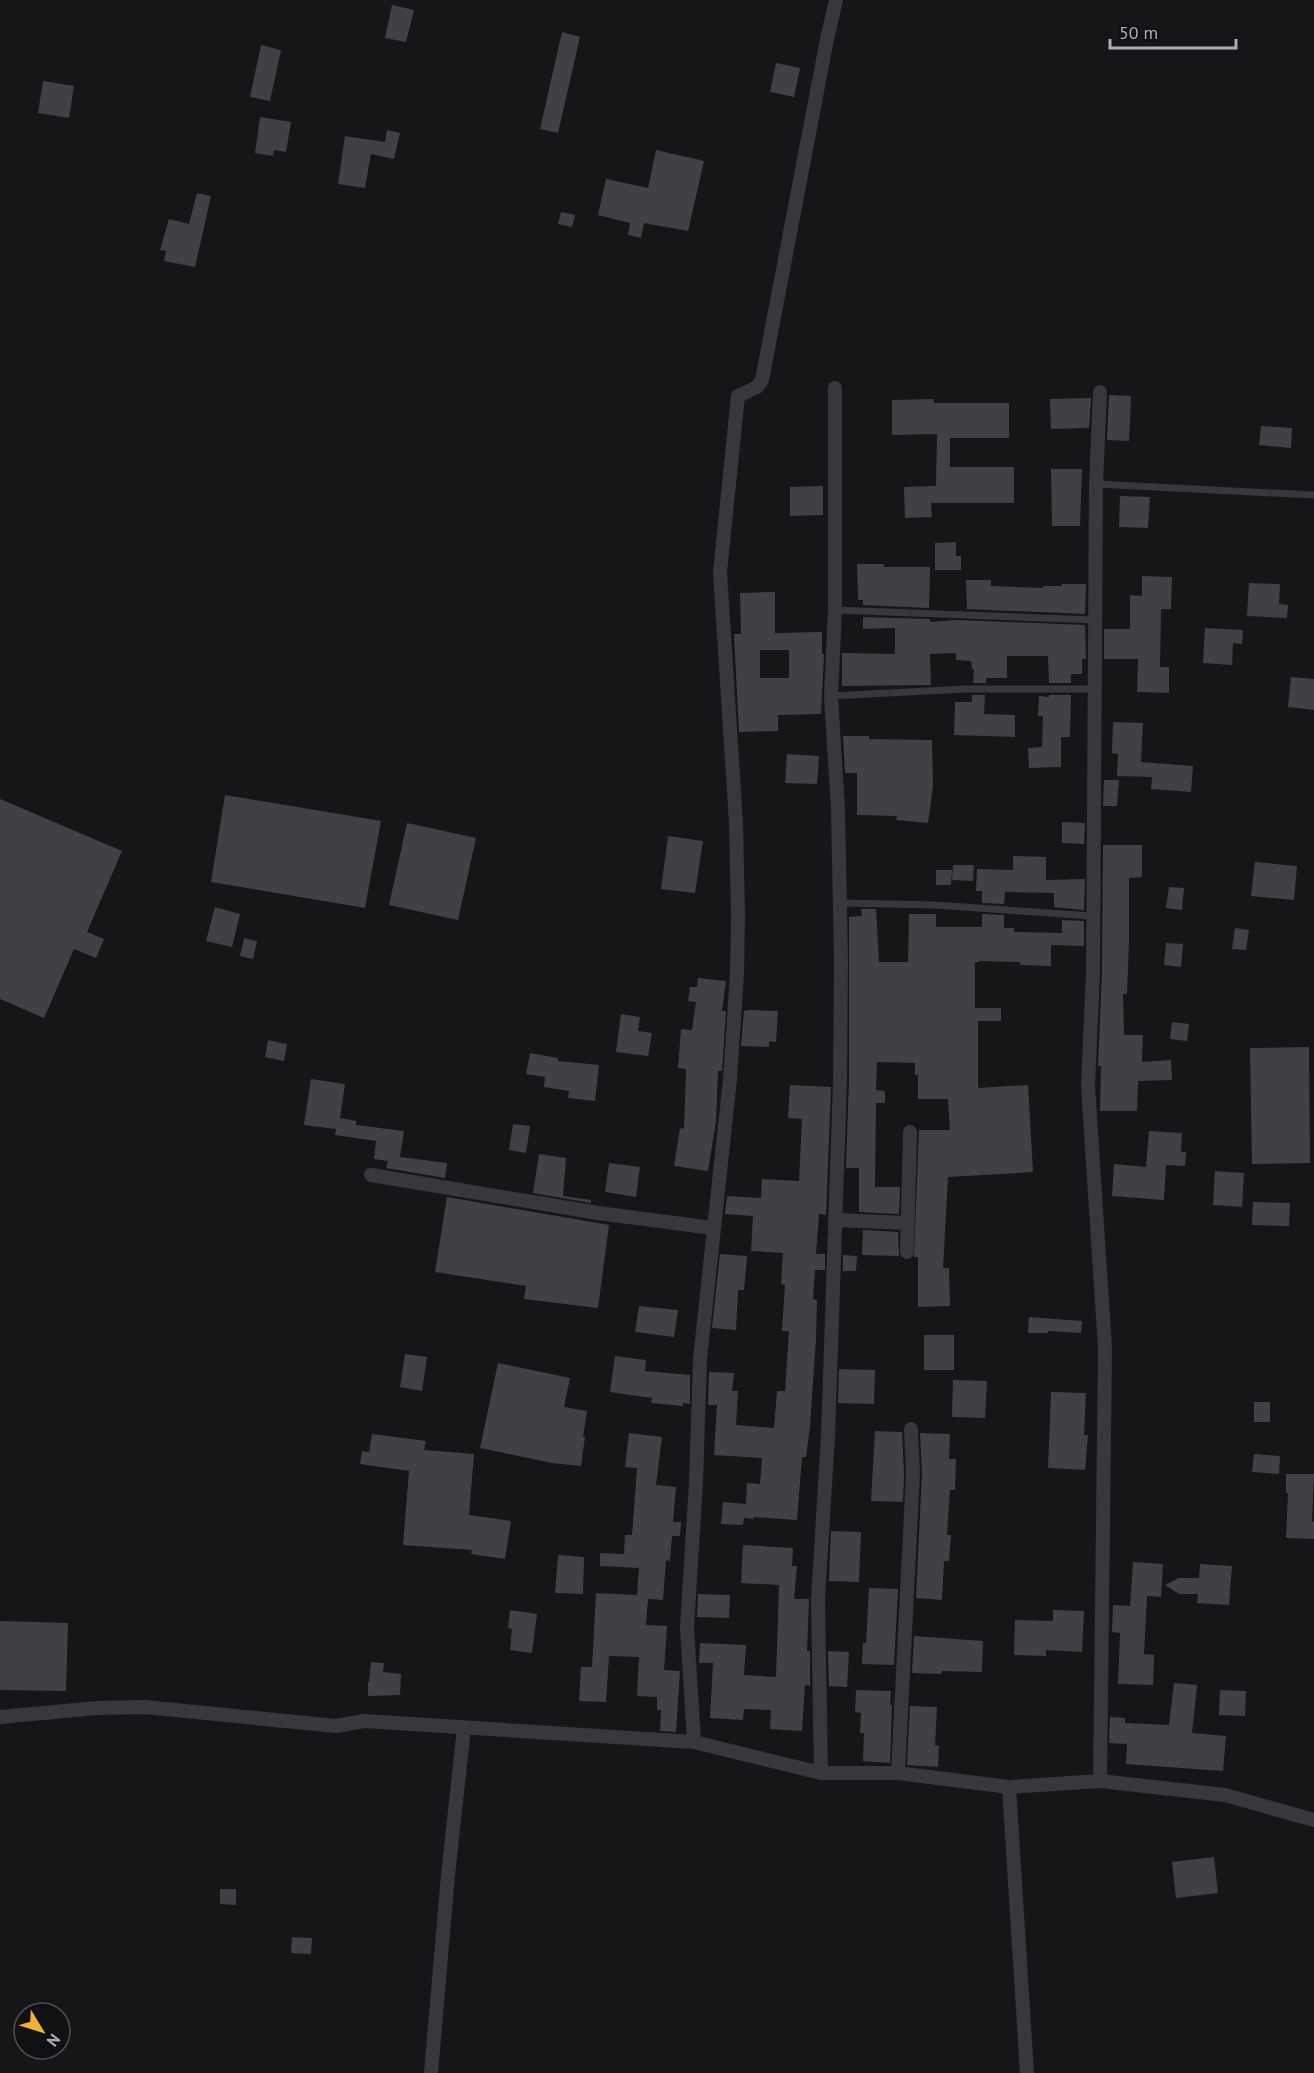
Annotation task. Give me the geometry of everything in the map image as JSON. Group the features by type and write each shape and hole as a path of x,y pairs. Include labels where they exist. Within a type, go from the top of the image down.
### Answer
{"street":[{"path":"694,1742 687,1627 696,1482 700,1359 730,1078 738,915 736,823 720,573 738,396 757,387 762,380 826,39 836,0"},
{"path":"821,1773 818,1599 828,1436 836,1221 840,997 838,809 831,696 835,610 835,388"},
{"path":"1100,392 1096,484 1093,972 1088,1086 1105,1348 1100,1781"},
{"path":"907,1252 910,1132"},
{"path":"371,1175 598,1213 713,1228"},
{"path":"836,1221 907,1223"},
{"path":"898,1773 913,1473 911,1429"},
{"path":"0,1717 97,1708 145,1707 336,1726 364,1721 694,1742 821,1773 898,1773 1009,1787 1100,1781 1226,1795 1314,1820"},
{"path":"432,2073 448,1875 464,1728"},
{"path":"1009,1787 1027,2073"}],"lane":[{"path":"1096,484 1314,495"},
{"path":"835,610 1095,620"},
{"path":"831,696 965,689 1094,689"},
{"path":"839,903 935,905 1092,916"}],"building":[{"path":"392,5 414,10 406,42 385,38"},
{"path":"562,32 580,37 558,133 540,129"},
{"path":"261,45 281,50 270,101 250,97"},
{"path":"776,63 800,68 794,97 770,92"},
{"path":"43,81 74,86 69,118 38,113"},
{"path":"260,117 291,122 286,152 274,150 273,156 255,153"},
{"path":"387,130 400,133 394,159 371,154 365,188 338,184 345,136 385,142"},
{"path":"656,150 704,161 688,231 644,223 641,238 628,235 630,223 598,215 606,179 648,188"},
{"path":"197,193 211,196 195,267 164,261 166,251 160,250 169,219 189,224"},
{"path":"561,212 575,215 572,227 558,224"},
{"path":"1109,395 1131,396 1129,441 1107,440"},
{"path":"1091,398 1089,428 1051,429 1050,399"},
{"path":"934,399 934,403 1009,403 1009,438 950,438 950,467 1014,467 1014,503 931,503 932,517 905,518 904,487 936,486 937,434 892,435 892,400"},
{"path":"1261,426 1292,428 1291,448 1259,445"},
{"path":"1051,469 1082,469 1080,526 1052,526"},
{"path":"823,486 823,515 790,516 790,487"},
{"path":"1120,496 1150,497 1148,528 1119,527"},
{"path":"956,542 956,556 961,556 961,570 935,570 935,543"},
{"path":"857,564 884,564 884,567 930,567 929,608 863,605 863,600 858,600"},
{"path":"1142,576 1172,577 1171,609 1161,609 1160,667 1169,667 1169,693 1137,692 1138,659 1104,659 1104,629 1130,629 1130,595 1142,596"},
{"path":"966,580 991,580 991,586 1043,588 1043,586 1062,586 1062,584 1086,584 1085,614 967,609"},
{"path":"1249,583 1280,584 1279,604 1288,605 1287,618 1247,616"},
{"path":"775,592 775,633 822,632 822,654 824,654 821,714 778,715 778,731 739,732 734,634 741,634 740,593","holes":["760,650 789,650 789,678 760,678"]},
{"path":"863,617 930,619 930,622 957,620 1085,625 1086,659 1082,659 1082,674 1071,674 1071,683 1049,683 1048,656 1007,656 1007,678 986,678 986,683 973,683 974,669 972,669 971,661 956,660 956,653 930,654 931,685 842,686 842,653 895,654 895,628 863,629"},
{"path":"1205,628 1243,630 1242,644 1233,643 1232,665 1203,663"},
{"path":"1291,677 1314,679 1314,710 1288,707"},
{"path":"972,695 985,695 984,714 1015,715 1015,737 954,735 955,702 972,702"},
{"path":"1049,695 1071,695 1070,737 1061,737 1061,767 1029,768 1028,748 1042,747 1043,716 1038,716 1039,696 1049,697"},
{"path":"1113,722 1143,723 1141,762 1193,766 1191,792 1151,789 1152,777 1117,776 1118,754 1112,753"},
{"path":"843,736 869,736 869,739 932,740 933,786 928,823 896,820 897,816 857,815 857,773 845,773"},
{"path":"787,754 819,756 817,784 785,783"},
{"path":"1104,780 1119,780 1117,806 1103,806"},
{"path":"225,795 381,821 365,908 211,882"},
{"path":"0,799 122,851 87,932 104,939 96,958 74,949 44,1018 0,999"},
{"path":"1062,822 1085,823 1084,844 1062,843"},
{"path":"407,823 476,838 458,920 389,905"},
{"path":"668,836 703,841 695,893 661,889"},
{"path":"1103,845 1142,845 1142,877 1129,878 1127,994 1123,994 1124,1035 1143,1035 1142,1062 1171,1060 1172,1080 1138,1081 1137,1111 1100,1111 1101,1066 1098,1066 1102,972"},
{"path":"1013,856 1046,857 1046,880 1085,879 1084,910 1054,907 1054,893 1005,892 1004,904 982,903 982,891 976,891 977,869 1013,870"},
{"path":"1255,862 1297,866 1294,900 1251,896"},
{"path":"953,865 974,865 973,881 952,880"},
{"path":"936,870 952,870 951,885 936,885"},
{"path":"1169,887 1184,888 1182,910 1166,908"},
{"path":"215,907 240,914 232,947 206,941"},
{"path":"861,909 876,909 879,962 908,962 909,914 936,914 936,927 982,927 982,914 1004,915 1004,928 1014,928 1014,932 1062,933 1062,920 1084,921 1084,946 1051,945 1051,966 1020,965 1020,962 975,962 975,1008 1001,1008 1001,1021 978,1021 978,1088 1028,1085 1033,1172 948,1177 943,1268 949,1268 950,1306 918,1307 918,1257 914,1257 919,1130 950,1130 948,1099 918,1099 918,1075 915,1075 915,1063 877,1062 876,1090 885,1091 885,1103 876,1103 875,1187 900,1187 899,1214 859,1212 859,1168 846,1168 849,1081 849,917 862,916"},
{"path":"1235,928 1249,930 1246,950 1232,949"},
{"path":"244,938 257,941 253,959 240,956"},
{"path":"1166,943 1183,944 1181,967 1164,965"},
{"path":"698,978 726,981 722,1011 726,1011 722,1071 718,1071 716,1121 708,1171 674,1166 680,1128 684,1129 686,1069 678,1068 681,1029 692,1030 696,1002 688,1001 690,987 697,987"},
{"path":"744,1011 778,1011 776,1042 769,1041 769,1047 741,1046"},
{"path":"621,1014 640,1017 638,1031 652,1033 648,1056 616,1052"},
{"path":"1172,1022 1189,1024 1187,1041 1170,1039"},
{"path":"268,1040 287,1044 284,1061 265,1057"},
{"path":"1309,1047 1310,1163 1252,1164 1250,1048"},
{"path":"530,1053 558,1058 558,1061 599,1065 595,1101 568,1098 569,1091 544,1087 545,1077 526,1074"},
{"path":"311,1079 345,1084 340,1118 356,1121 356,1125 404,1131 400,1157 447,1163 445,1178 386,1168 388,1161 374,1159 376,1141 335,1135 336,1129 304,1125"},
{"path":"790,1085 831,1087 826,1215 819,1214 816,1254 825,1254 825,1270 815,1270 813,1299 817,1300 816,1339 810,1426 806,1457 802,1457 797,1520 753,1517 753,1519 744,1518 743,1525 721,1524 723,1502 746,1504 747,1483 760,1484 762,1458 714,1455 717,1405 708,1405 709,1372 734,1373 732,1391 738,1391 736,1425 774,1428 777,1391 785,1391 789,1331 782,1331 785,1285 781,1284 783,1253 751,1251 753,1216 725,1214 727,1196 761,1198 762,1179 799,1181 802,1119 788,1118"},
{"path":"513,1124 530,1126 526,1153 509,1150"},
{"path":"1149,1131 1182,1133 1181,1152 1186,1152 1185,1166 1166,1165 1164,1200 1112,1196 1114,1164 1146,1167"},
{"path":"539,1154 566,1158 563,1196 591,1200 591,1203 533,1193"},
{"path":"609,1163 640,1167 636,1197 605,1192"},
{"path":"1215,1171 1244,1173 1242,1207 1213,1205"},
{"path":"447,1197 609,1225 598,1308 524,1299 526,1286 435,1272"},
{"path":"1253,1202 1290,1203 1289,1226 1252,1225"},
{"path":"863,1230 898,1232 899,1256 862,1255"},
{"path":"720,1254 747,1256 744,1290 738,1290 736,1330 712,1328"},
{"path":"843,1255 857,1256 856,1271 843,1271"},
{"path":"639,1306 678,1310 674,1337 635,1332"},
{"path":"1029,1317 1082,1321 1081,1333 1048,1331 1048,1333 1028,1333"},
{"path":"924,1335 954,1335 954,1370 924,1370"},
{"path":"405,1354 427,1357 422,1391 400,1387"},
{"path":"615,1356 646,1360 645,1371 690,1375 690,1404 683,1403 683,1406 651,1403 652,1398 610,1392"},
{"path":"498,1363 570,1378 564,1407 587,1411 581,1466 552,1463 480,1448"},
{"path":"839,1369 875,1370 874,1404 838,1403"},
{"path":"953,1380 987,1381 985,1418 952,1417"},
{"path":"1051,1392 1086,1393 1084,1435 1088,1435 1085,1470 1048,1468"},
{"path":"1254,1402 1270,1402 1270,1422 1254,1422"},
{"path":"875,1431 902,1432 903,1502 871,1501"},
{"path":"629,1433 662,1437 656,1485 676,1487 673,1522 681,1522 680,1536 672,1536 670,1561 666,1560 663,1600 648,1599 646,1625 667,1626 664,1670 680,1671 676,1732 660,1731 661,1710 657,1710 657,1697 637,1696 639,1657 609,1656 606,1702 579,1701 581,1667 592,1667 596,1593 637,1595 639,1568 600,1566 600,1553 624,1554 625,1535 632,1535 637,1468 625,1467"},
{"path":"920,1433 950,1434 949,1459 956,1459 955,1490 950,1490 947,1535 951,1535 949,1561 944,1561 942,1600 916,1598 922,1473"},
{"path":"372,1434 426,1441 424,1450 474,1454 469,1515 511,1521 505,1559 471,1554 472,1550 403,1545 409,1471 360,1464 362,1451 369,1452"},
{"path":"1254,1454 1280,1456 1279,1474 1252,1472"},
{"path":"1286,1474 1314,1474 1312,1521 1314,1522 1314,1539 1286,1538 1288,1493 1286,1493"},
{"path":"831,1531 861,1532 859,1582 829,1581"},
{"path":"743,1545 793,1548 792,1566 797,1566 794,1599 809,1599 807,1651 810,1651 810,1686 805,1685 802,1731 770,1729 771,1710 744,1709 743,1720 710,1718 713,1663 699,1663 700,1643 746,1645 744,1675 776,1677 779,1585 741,1583"},
{"path":"558,1555 584,1557 583,1594 555,1593"},
{"path":"1133,1562 1163,1564 1161,1597 1147,1596 1144,1654 1154,1655 1153,1685 1118,1684 1120,1633 1112,1632 1113,1605 1130,1606"},
{"path":"1200,1564 1232,1566 1229,1605 1197,1603 1198,1594 1179,1594 1165,1585 1179,1578 1199,1578"},
{"path":"869,1588 898,1589 894,1665 862,1664 863,1643 866,1643"},
{"path":"698,1594 730,1595 729,1618 697,1617"},
{"path":"510,1610 537,1614 532,1653 510,1650 512,1629 508,1628"},
{"path":"1053,1610 1084,1611 1082,1652 1046,1650 1046,1656 1014,1655 1015,1620 1053,1621"},
{"path":"0,1621 68,1623 66,1691 0,1690"},
{"path":"914,1636 983,1641 982,1672 912,1673"},
{"path":"828,1651 849,1652 847,1687 829,1686"},
{"path":"371,1662 384,1663 383,1672 401,1674 400,1695 368,1696"},
{"path":"1174,1683 1197,1685 1192,1733 1226,1736 1223,1771 1126,1764 1127,1744 1109,1743 1110,1717 1125,1718 1125,1723 1169,1725"},
{"path":"856,1690 891,1691 890,1763 863,1761 864,1733 860,1733 861,1713 855,1712"},
{"path":"1220,1690 1246,1691 1245,1716 1219,1715"},
{"path":"910,1706 937,1707 935,1745 939,1746 938,1767 907,1765"},
{"path":"1214,1857 1218,1893 1176,1898 1172,1862"},
{"path":"220,1889 236,1889 236,1905 220,1904"},
{"path":"292,1937 312,1938 311,1954 291,1953"}]}
